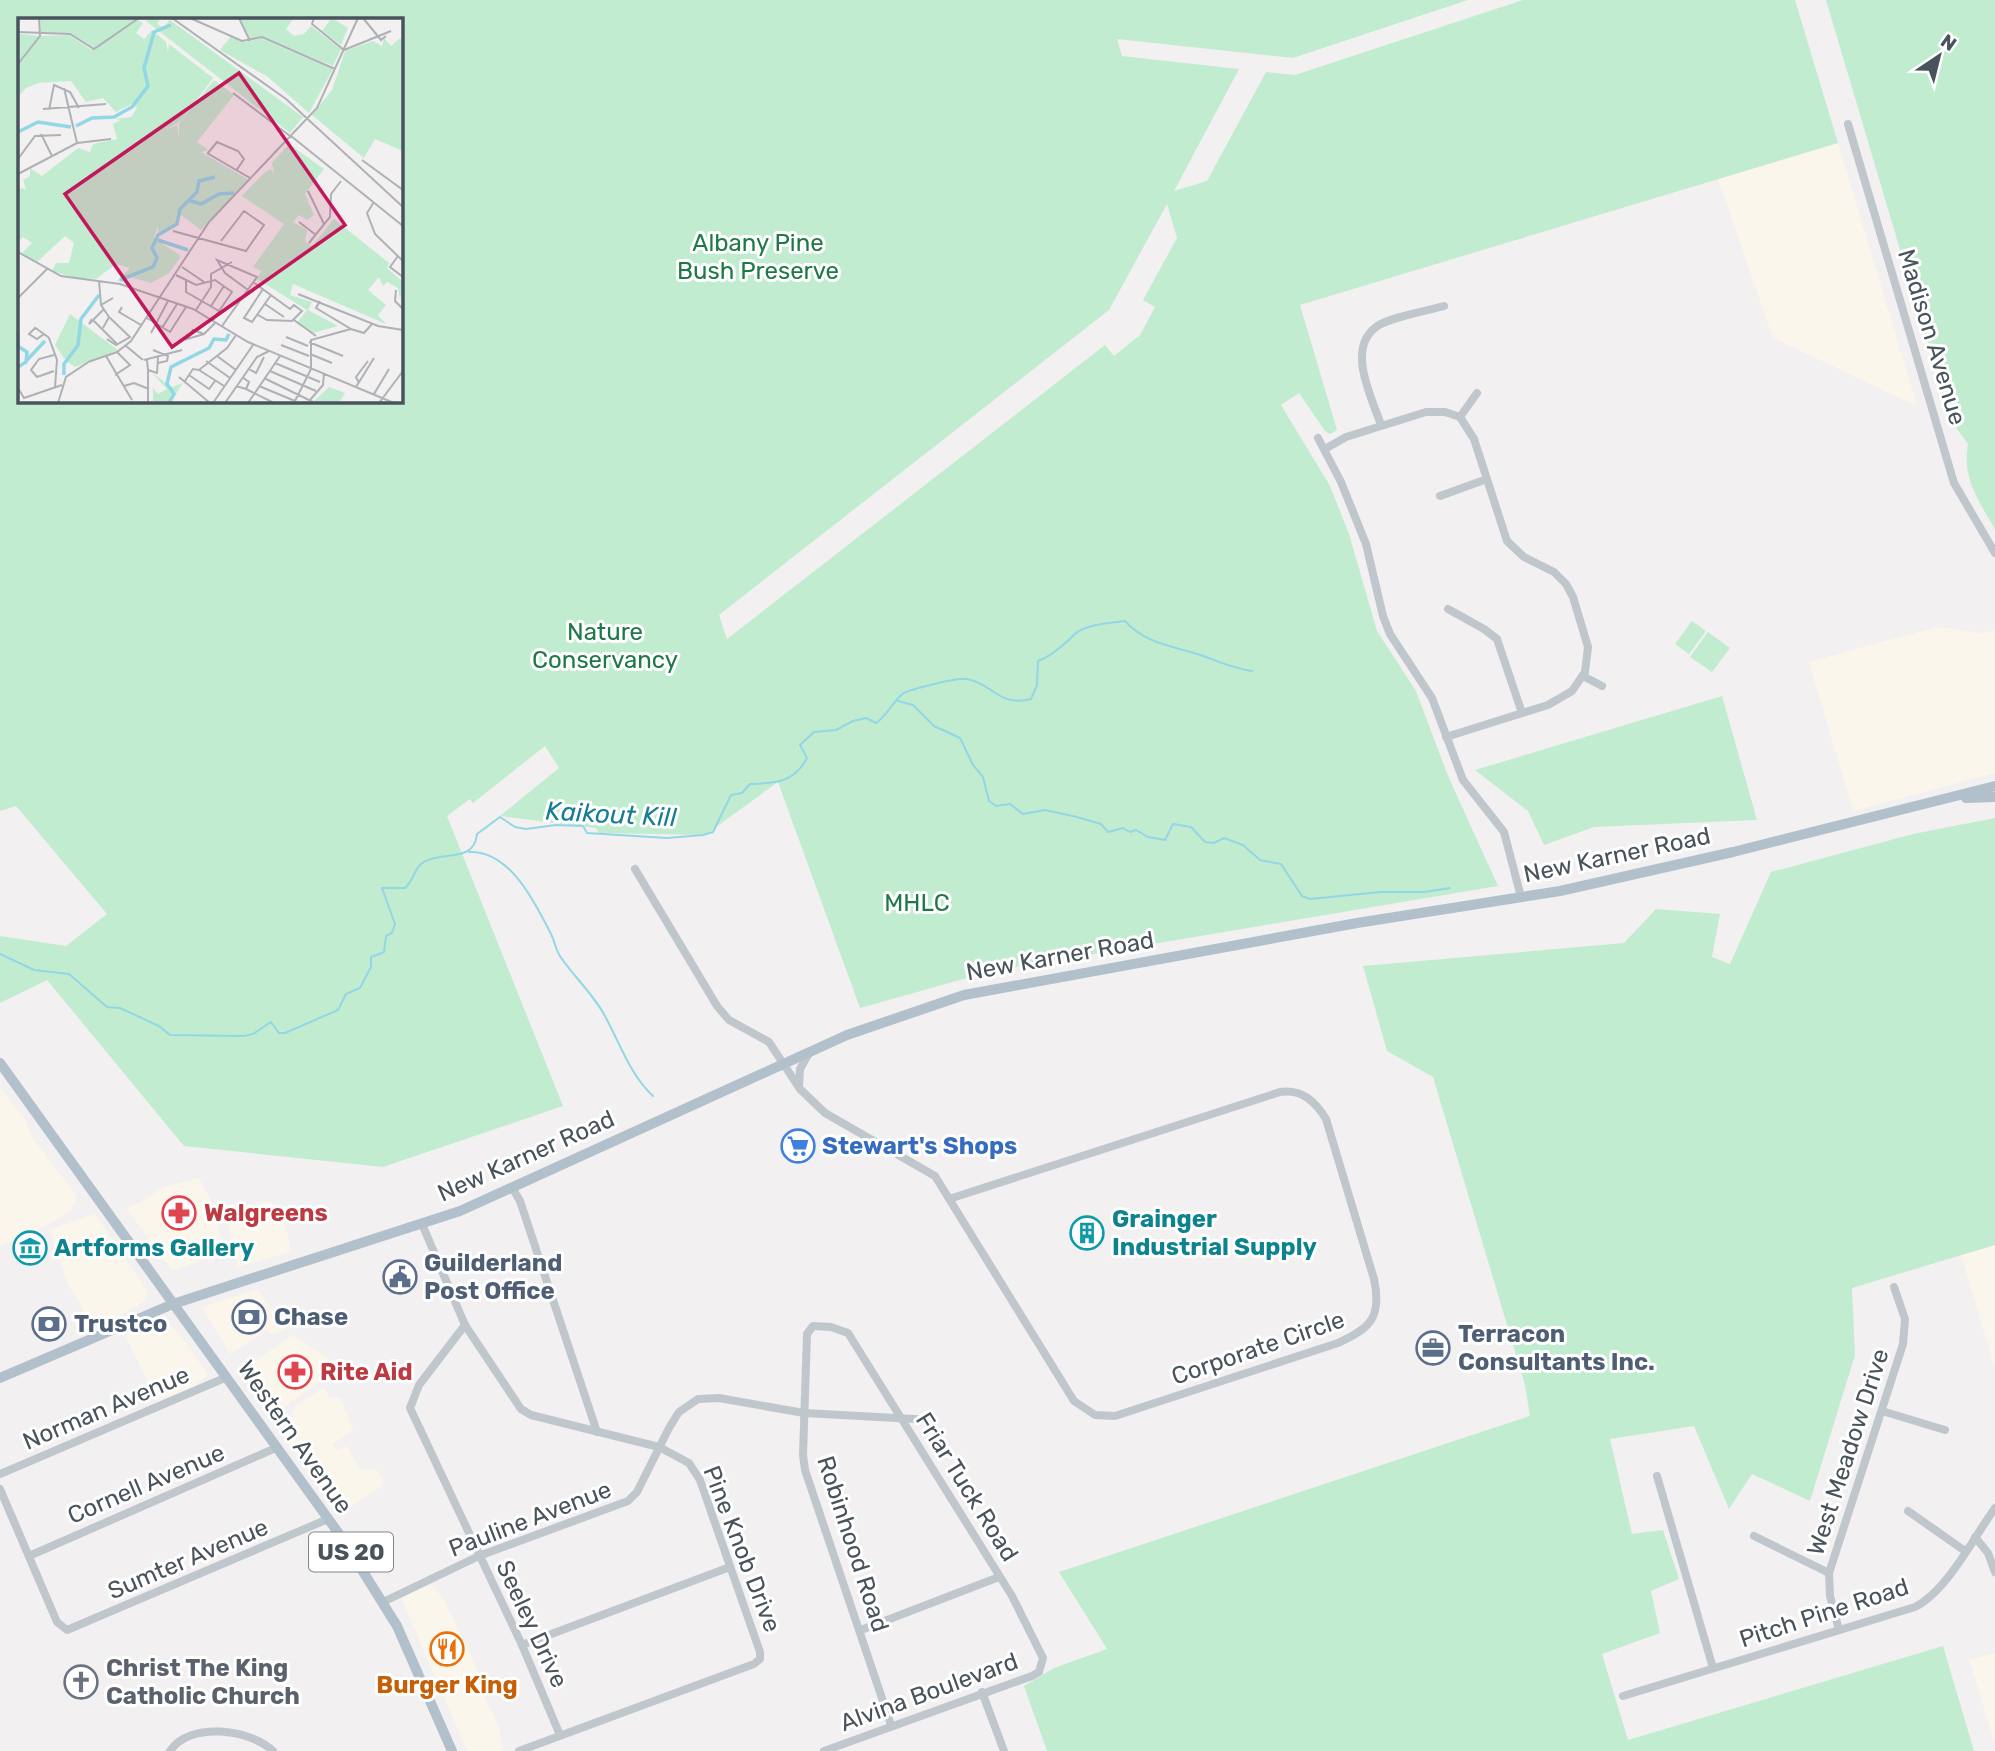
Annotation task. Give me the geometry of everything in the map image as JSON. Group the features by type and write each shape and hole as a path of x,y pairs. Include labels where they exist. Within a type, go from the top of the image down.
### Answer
{"main road":[{"name":"New Karner Road","path":"0,1378 173,1304 422,1224 513,1189 811,1051 892,1017 986,989 1521,897 1733,852 1995,786"},
{"path":"1943,800 1995,797"},
{"name":"Western Avenue","path":"0,1063 278,1447 383,1602 397,1626 452,1751"}],"street":[{"name":"Madison Avenue","path":"1848,124 1954,483 1995,553"},
{"path":"1381,425 1361,358 1367,338 1380,325 1444,306"},
{"path":"1460,417 1477,393"},
{"path":"1325,449 1346,437 1426,412 1445,412 1460,417 1474,439 1507,541 1524,557 1554,572 1566,584 1573,597 1588,648 1587,665 1583,676 1564,698 1446,737"},
{"path":"1318,438 1366,544 1383,616 1390,634 1422,680 1463,780 1504,832 1521,897"},
{"path":"1440,496 1487,479"},
{"path":"1448,609 1497,639 1522,713"},
{"path":"1583,676 1602,686"},
{"name":"Corporate Circle","path":"635,869 717,1006 729,1020 769,1042 800,1089 835,1120 928,1170 1074,1401 1095,1415 1115,1416 1338,1343 1362,1331 1375,1311 1378,1297 1374,1279 1326,1119 1310,1099 1295,1092 1280,1092 948,1199"},
{"path":"800,1089 800,1069 811,1051"},
{"path":"513,1189 525,1213 597,1432"},
{"name":"Pine Knob Drive","path":"422,1224 465,1325 521,1409 531,1415 659,1447 694,1468 760,1659 754,1664 560,1735"},
{"name":"West Meadow Drive","path":"1839,1630 1830,1596 1829,1573 1903,1344 1906,1327 1894,1287"},
{"name":"Seeley Drive","path":"465,1325 412,1397 412,1415 522,1645 560,1735"},
{"name":"Robinhood Road","path":"848,1334 831,1327 813,1326 809,1330 803,1455 808,1481 861,1630 891,1725"},
{"name":"Friar Tuck Road","path":"848,1334 1036,1639 1043,1664"},
{"name":"Norman Avenue","path":"0,1474 228,1377"},
{"name":"Pauline Avenue","path":"383,1602 479,1556 628,1501 637,1492 680,1412 698,1399 719,1398 804,1413 933,1420"},
{"path":"1882,1411 1945,1430"},
{"name":"Cornell Avenue","path":"29,1556 278,1447"},
{"path":"1657,1476 1713,1668"},
{"path":"0,1489 29,1556"},
{"name":"Pitch Pine Road","path":"1623,1696 1901,1613 1923,1603 1948,1576 1995,1508"},
{"path":"1908,1511 1965,1551"},
{"name":"Sumter Avenue","path":"29,1556 62,1629 73,1629 328,1519"},
{"path":"1754,1536 1829,1573"},
{"path":"1975,1537 1988,1553 1995,1572"},
{"path":"522,1645 730,1567"},
{"path":"861,1630 999,1577"},
{"name":"Alvina Boulevard","path":"824,1751 843,1748 891,1725 1032,1676 1043,1664"},
{"path":"982,1692 1004,1751"},
{"path":"170,1751 185,1738 209,1733 253,1738 273,1751"},
{"path":"519,1751 560,1735"}],"shaded area":[{"path":"1838,143 1917,406 1773,338 1718,179"},
{"path":"1937,627 1980,633 1995,631 1995,773 1853,811 1809,662"},
{"path":"0,1087 26,1121 32,1137 77,1196 72,1210 35,1232 0,1246"},
{"path":"199,1178 210,1198 225,1252 172,1271 126,1208 140,1203 163,1187"},
{"path":"261,1202 271,1202 283,1213 291,1252 238,1267 228,1226 234,1211"},
{"path":"95,1214 148,1292 144,1301 131,1310 92,1327 67,1282 49,1230"},
{"path":"1995,1245 1995,1368 1961,1255"},
{"path":"257,1289 286,1328 274,1335 267,1330 230,1354 202,1307"},
{"path":"156,1322 172,1327 182,1337 208,1375 194,1386 157,1401 126,1338 128,1333"},
{"path":"293,1335 334,1362 327,1374 282,1409 251,1364"},
{"path":"324,1388 330,1397 338,1397 342,1401 353,1430 304,1463 282,1433 296,1405"},
{"path":"331,1444 338,1450 347,1446 361,1470 376,1469 383,1478 382,1486 352,1506 336,1507 308,1471 314,1465 312,1459"},
{"path":"432,1584 447,1605 478,1672 487,1703 499,1726 502,1751 467,1751 401,1598"},
{"path":"1995,1653 1995,1744 1969,1660"}],"green space":[{"name":"Albany Pine Bush Preserve","path":"0,0 1468,0 1293,58 1117,39 1122,56 1239,69 1174,191 1207,181 1266,72 1295,75 1523,0 1795,0 1838,143 1300,305 1337,430 1330,434 1325,431 1299,393 1281,405 1330,486 1349,534 1377,631 1416,691 1448,776 1498,886 992,971 860,1008 778,782 705,835 599,833 596,828 500,816 559,768 545,746 473,803 470,799 447,816 563,1106 383,1167 184,1146 47,980 0,1003 0,936 66,946 107,914 16,806 0,811","holes":["1167,204 1177,238 1143,300 1155,307 1140,335 1114,356 1105,345 727,639 719,615 1109,310"]},
{"path":"1826,0 1995,0 1995,529 1969,478 1968,444 1951,420 1912,289 1914,276 1904,263"},
{"path":"1692,621 1706,631 1689,654 1675,644"},
{"path":"1708,632 1730,648 1712,672 1690,657"},
{"path":"1722,696 1757,820 1594,827 1544,845 1528,811 1475,770"},
{"path":"1995,818 1995,1245 1852,1288 1855,1355 1810,1501 1752,1474 1729,1509 1694,1426 1610,1439 1632,1534 1663,1530 1679,1579 1651,1591 1660,1633 1602,1654 1628,1740 1943,1646 1974,1751 1047,1751 1024,1686 1054,1668 1107,1649 1059,1572 1530,1416 1525,1385 1433,1077 1387,1051 1363,966 1624,943 1656,909 1720,914 1712,957 1730,964 1771,872 1913,834"}],"waterway":[{"name":"Kaikout Kill","path":"0,954 34,970 69,974 107,1007 120,1008 159,1026 170,1035 244,1036 253,1034 271,1022 279,1033 285,1033 338,1010 346,994 360,988 371,967 371,957 384,952 386,936 392,933 395,924 382,888 405,888 421,864 437,857 470,850 475,844 477,834 500,817 515,827 526,829 556,825 583,826 587,833 667,838 713,832 731,795 742,793 750,784 776,782 796,772 807,758 800,745 814,732 836,730 866,718 876,723 904,693 954,680 967,679 976,682 1011,700 1031,699 1037,685 1038,661 1053,653 1080,631 1099,624 1125,621 1140,634 1156,642 1252,671"},
{"path":"898,701 913,705 934,726 960,738 973,765 983,777 989,801 996,806 1010,804 1023,814 1045,810 1101,824 1108,832 1123,828 1165,840 1173,824 1191,827 1205,842 1214,843 1224,838 1243,845 1260,860 1281,864 1302,896 1310,899 1450,888"},
{"path":"469,852 484,854 497,860 509,869 529,894 545,921 560,956 596,1002 632,1069 653,1096"}],"place":[{"name":"Stewart's Shops","path":"798,1146"},
{"name":"Walgreens","path":"179,1213"},
{"name":"Grainger Industrial Supply","path":"1087,1233"},
{"name":"Artforms Gallery","path":"30,1248"},
{"name":"Guilderland Post Office","path":"400,1277"},
{"name":"Chase","path":"249,1317"},
{"name":"Trustco","path":"49,1324"},
{"name":"Terracon Consultants Inc.","path":"1433,1348"},
{"name":"Rite Aid","path":"295,1372"},
{"name":"Burger King","path":"447,1649"},
{"name":"Christ The King Catholic Church","path":"81,1682"}],"park label":[{"name":"Nature Conservancy","path":"605,646"},
{"name":"MHLC","path":"917,903"}]}
